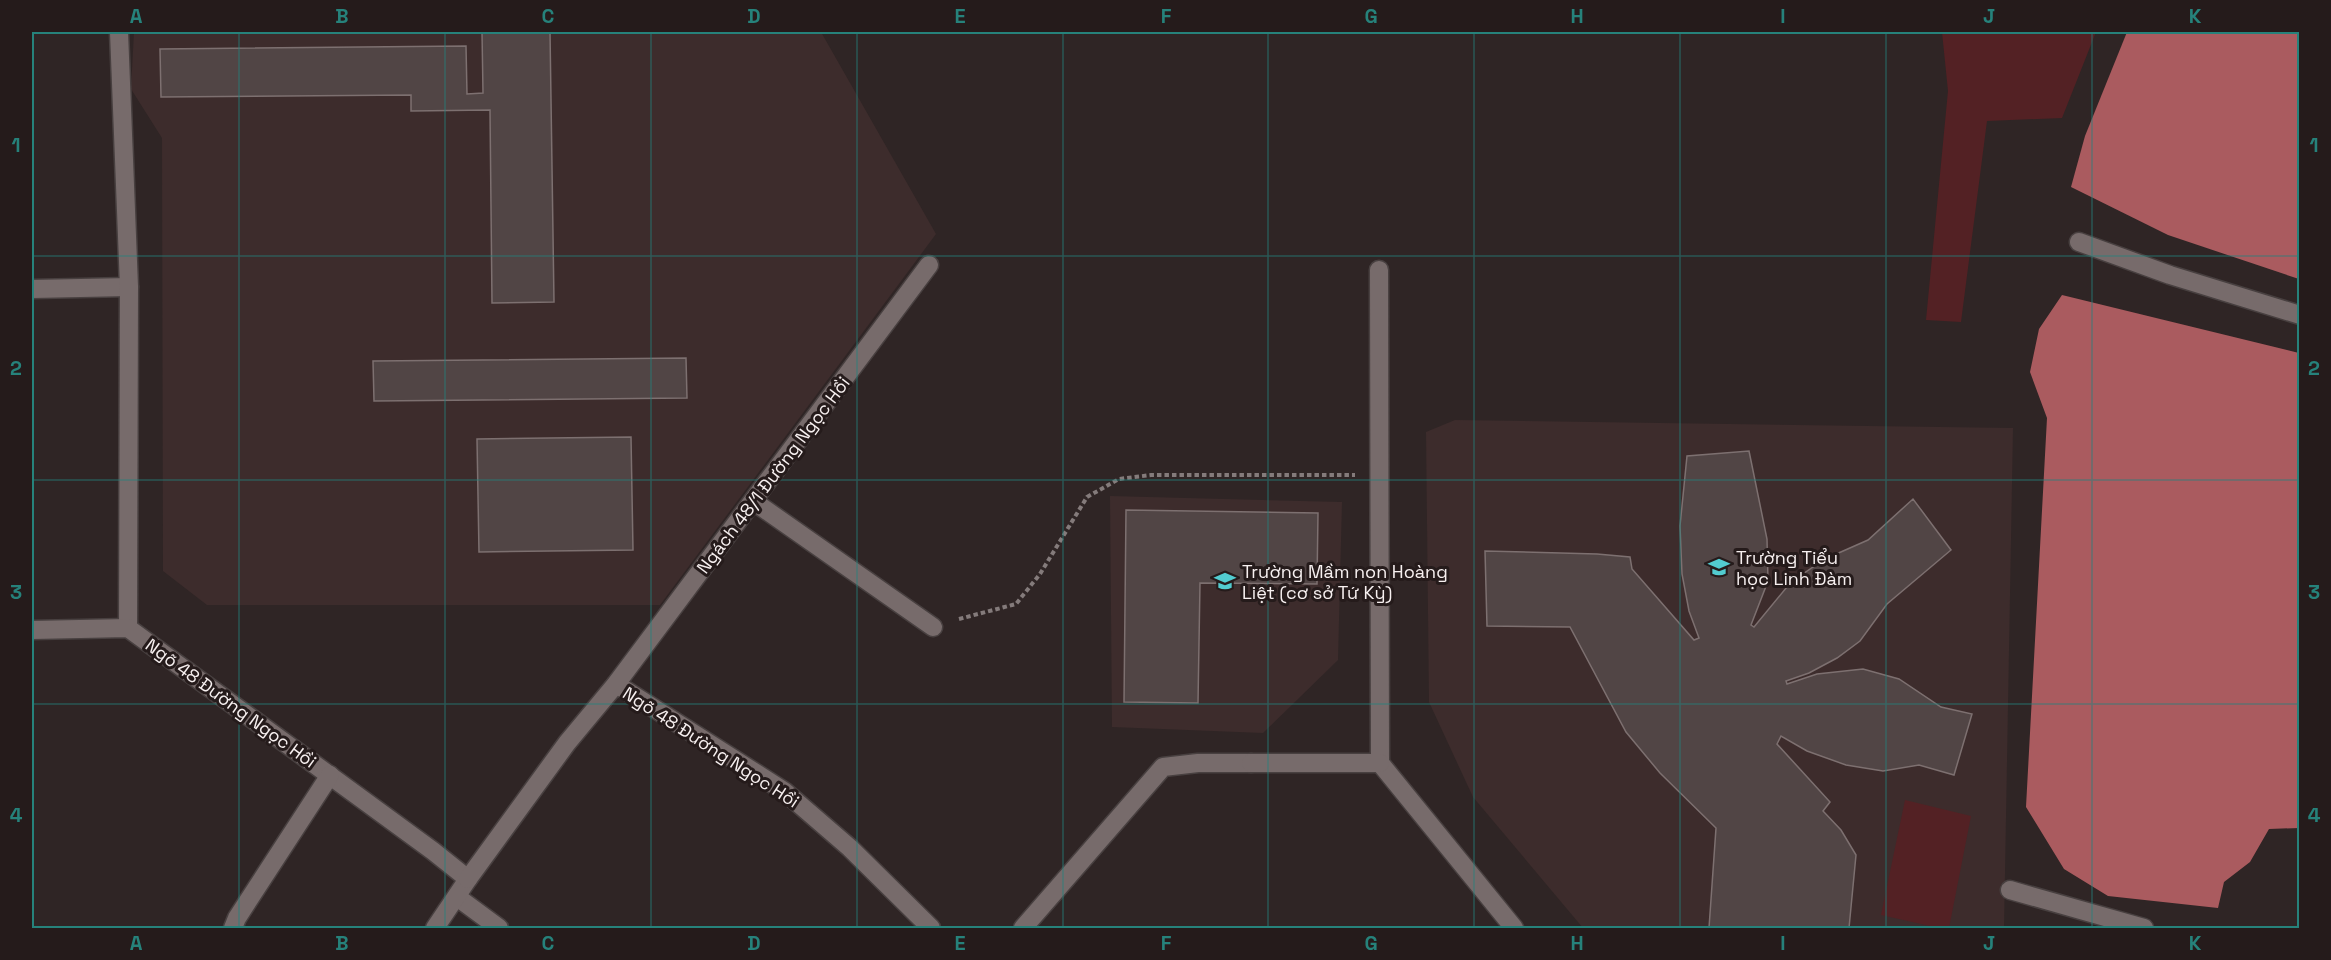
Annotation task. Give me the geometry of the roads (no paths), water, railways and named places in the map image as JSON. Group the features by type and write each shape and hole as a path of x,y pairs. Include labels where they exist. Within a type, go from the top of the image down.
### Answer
{"street":[{"path":"119,32 129,287 129,628"},
{"path":"2079,242 2170,275 2300,315"},
{"name":"Ngách 48/1 Đường Ngọc Hồi","path":"616,684 929,265"},
{"path":"1379,270 1380,764 1514,928"},
{"path":"32,288 129,287"},
{"path":"753,501 933,627"},
{"name":"Ngõ 48 Đường Ngọc Hồi","path":"32,630 129,628 468,879"},
{"name":"Ngõ 48 Đường Ngọc Hồi","path":"435,928 567,744 616,684 784,791 850,848 931,928"},
{"path":"1023,928 1163,767 1198,763 1380,764"},
{"path":"232,928 330,775"},
{"path":"2010,890 2144,928"},
{"path":"457,897 499,928"}],"place":[{"name":"Trường Tiểu học Linh Đàm","path":"1719,567"},
{"name":"Trường Mầm non Hoàng Liệt (cơ sở Tứ Kỳ)","path":"1225,581"}]}
